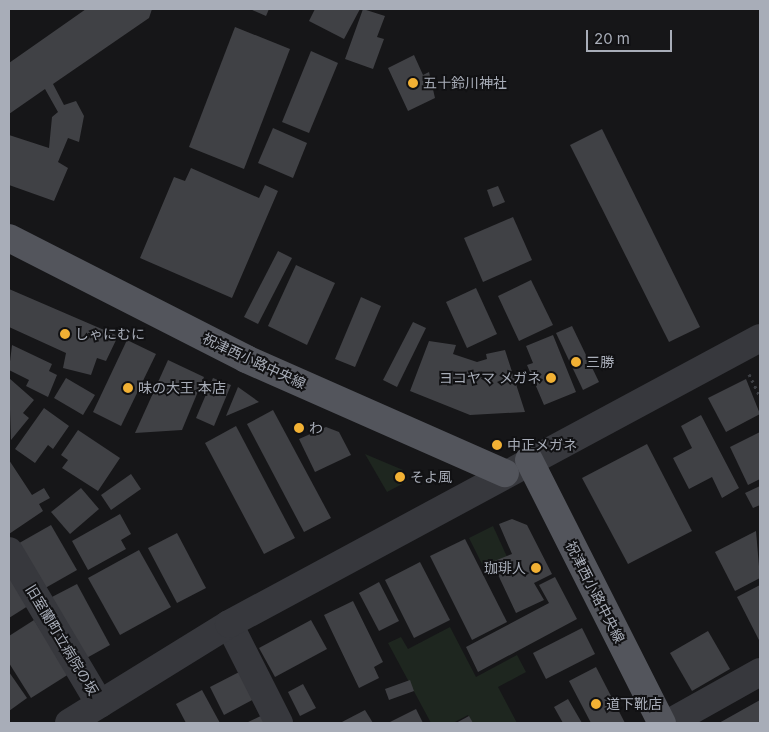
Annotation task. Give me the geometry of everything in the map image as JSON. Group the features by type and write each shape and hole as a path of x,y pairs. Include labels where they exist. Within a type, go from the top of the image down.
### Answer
{"main road":[{"name":"祝津西小路中央線","path":"9,238 246,359 517,467 662,723"}],"street":[{"path":"68,723 230,624 517,467 760,338"},
{"name":"旧室蘭町立病院の坂","path":"9,551 100,704"},
{"path":"230,624 279,723"},
{"path":"670,723 760,672"}],"shaded area":[{"path":"365,454 403,470 406,482 387,492"},
{"path":"493,526 508,559 485,570 469,538"},
{"path":"450,627 476,677 517,655 526,672 498,687 517,723 472,723 468,715 453,723 431,723 388,643 401,637 408,649"}],"building":[{"path":"86,9 152,9 149,18 53,84 64,105 76,101 84,116 79,142 68,138 58,162 68,168 54,201 9,185 9,135 49,148 52,117 58,112 45,89 9,114 9,63"},
{"path":"250,9 269,9 266,16"},
{"path":"315,9 360,9 344,39 309,21"},
{"path":"363,9 385,16 377,37 384,39 373,69 345,59"},
{"path":"235,27 290,49 244,169 189,147"},
{"path":"311,51 338,63 309,133 282,122"},
{"name":"五十鈴川神社","path":"414,55 423,75 429,72 435,98 408,111 388,68"},
{"path":"273,128 307,143 293,178 258,163"},
{"path":"602,129 700,327 669,342 570,145"},
{"path":"191,168 259,198 265,185 278,191 232,298 140,258 174,177 185,181"},
{"path":"498,186 505,202 493,207 487,190"},
{"path":"513,217 532,260 483,282 464,238"},
{"path":"278,251 292,258 258,324 244,317"},
{"path":"296,265 335,283 307,345 268,326"},
{"path":"531,280 553,325 519,341 498,296"},
{"path":"476,288 497,334 467,348 446,302"},
{"path":"9,289 118,336 106,361 97,358 91,375 63,368 66,353 9,327"},
{"path":"361,297 381,306 355,367 335,359"},
{"path":"413,322 426,328 397,387 383,380"},
{"path":"572,326 599,382 583,390 556,333"},
{"path":"553,335 576,392 544,405 527,365 533,363 526,346"},
{"path":"127,340 156,354 121,426 93,412"},
{"path":"429,341 456,345 453,354 477,362 487,359 486,354 505,350 525,412 470,415 410,391"},
{"path":"12,345 52,364 49,371 57,375 48,397 26,386 29,380 9,370"},
{"path":"168,360 204,377 182,430 135,433"},
{"path":"9,378 34,400 23,413 29,418 11,440"},
{"path":"66,378 95,395 83,415 54,398"},
{"path":"213,378 231,385 214,426 196,418"},
{"path":"746,379 760,414 726,432 708,398"},
{"path":"238,387 259,402 226,416"},
{"path":"44,408 69,426 53,449 48,445 35,463 15,449"},
{"path":"273,410 331,518 304,532 247,424"},
{"path":"701,415 739,488 722,498 712,477 689,489 673,458 692,448 681,426"},
{"path":"236,426 295,538 264,554 205,443"},
{"path":"326,427 339,432 351,455 315,472 299,439"},
{"path":"78,430 120,458 98,491 62,468 68,460 61,455"},
{"path":"760,432 760,479 748,485 730,447"},
{"path":"647,444 692,531 628,564 582,478"},
{"path":"9,460 32,495 44,488 50,498 39,504 43,511 9,534"},
{"path":"131,474 141,489 111,510 101,495"},
{"path":"760,486 760,505 753,508 745,493"},
{"path":"81,488 99,509 70,534 51,512"},
{"path":"120,514 131,534 121,540 126,549 88,570 72,541"},
{"path":"512,519 527,525 552,574 534,583 544,600 516,613 492,562 512,554 499,524"},
{"path":"51,525 77,570 40,591 14,546"},
{"path":"756,531 760,578 735,591 715,552"},
{"path":"177,533 206,588 177,603 148,548"},
{"path":"465,539 507,622 472,640 430,556"},
{"path":"139,550 171,607 120,635 88,578"},
{"path":"420,562 450,620 414,638 385,580"},
{"path":"9,576 28,606 9,618"},
{"path":"555,577 577,619 478,672 466,647 549,603 539,585"},
{"path":"379,582 399,621 379,631 359,593"},
{"path":"77,584 110,645 83,660 50,598"},
{"path":"760,585 760,642 737,597"},
{"path":"353,601 383,662 374,667 379,678 359,688 324,615"},
{"path":"34,620 69,674 31,698 9,663 9,636"},
{"path":"311,620 327,649 275,677 259,648"},
{"path":"582,628 595,654 546,679 533,653"},
{"path":"708,631 730,669 692,691 670,653"},
{"path":"596,667 625,723 591,723 569,681"},
{"path":"245,669 260,696 224,715 210,687"},
{"path":"9,672 27,698 9,711"},
{"path":"410,680 414,691 389,700 385,689"},
{"path":"303,684 316,708 300,716 288,692"},
{"path":"202,690 220,723 186,723 176,704"},
{"path":"568,699 582,723 563,723 554,707"},
{"path":"760,700 760,723 719,723"},
{"path":"416,709 423,723 388,723"},
{"path":"365,710 373,723 340,723"},
{"path":"271,711 277,723 246,723"},
{"path":"469,716 473,723 456,723"}],"place":[{"name":"五十鈴川神社","path":"413,83"},
{"name":"しゃにむに","path":"65,334"},
{"name":"三勝","path":"576,362"},
{"name":"ヨコヤマ メガネ","path":"551,378"},
{"name":"味の大王 本店","path":"128,388"},
{"name":"わ","path":"299,428"},
{"name":"中正メガネ","path":"497,445"},
{"name":"そよ風","path":"400,477"},
{"name":"珈琲人","path":"536,568"},
{"name":"道下靴店","path":"596,704"}]}
